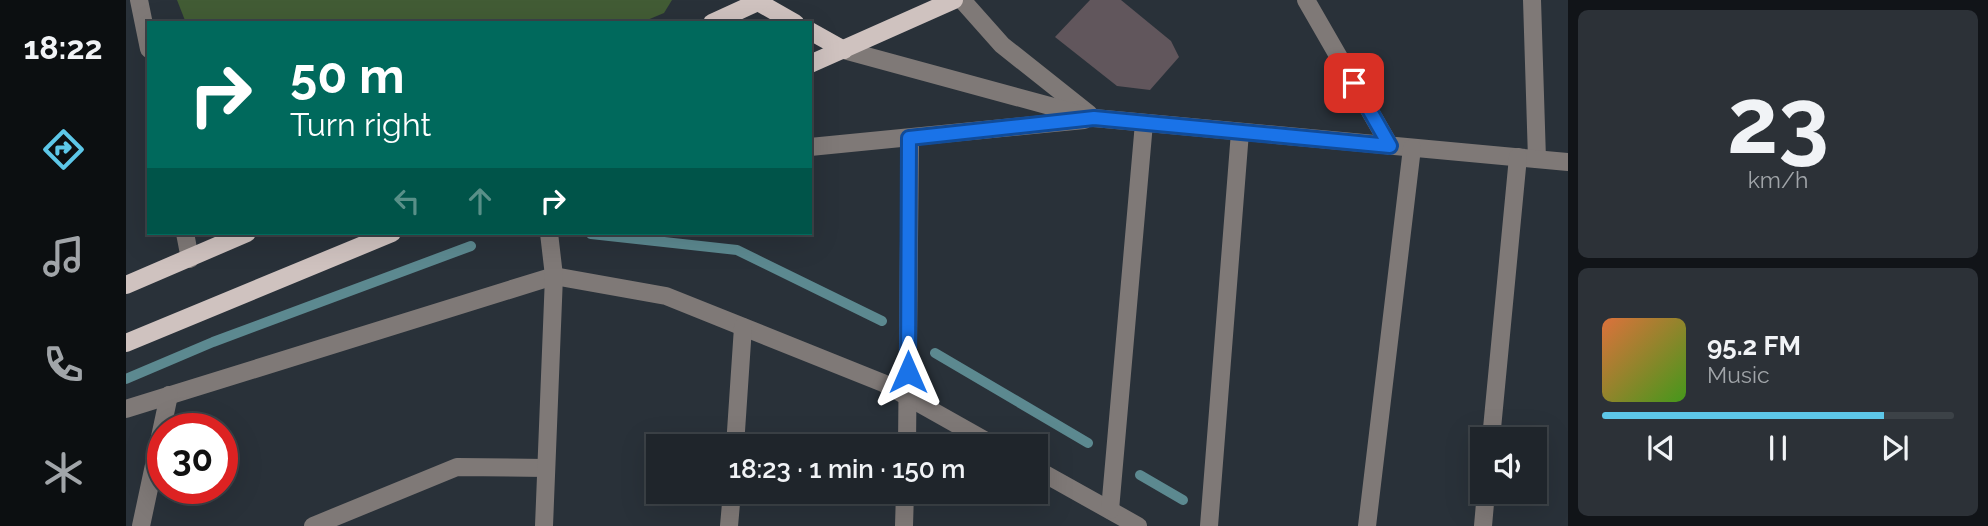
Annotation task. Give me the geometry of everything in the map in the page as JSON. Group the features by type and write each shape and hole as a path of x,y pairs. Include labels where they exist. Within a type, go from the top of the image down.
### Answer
{"main road":[{"path":"812,63 954,0"},
{"path":"716,21 759,1 792,21"},
{"path":"812,32 844,50"},
{"path":"126,285 243,235"},
{"path":"126,343 387,235"}],"street":[{"path":"139,0 147,39"},
{"path":"962,0 1002,45 1094,118"},
{"path":"1306,0 1390,146"},
{"path":"1532,0 1537,159"},
{"path":"844,50 1094,118 1568,162"},
{"path":"812,147 1094,118"},
{"path":"1110,510 1144,123"},
{"path":"1209,526 1241,132"},
{"path":"907,434 909,138"},
{"path":"1367,526 1412,148"},
{"path":"1492,427 1518,157"},
{"path":"185,235 190,259"},
{"path":"544,526 554,275 550,235"},
{"path":"126,409 554,275 666,296 883,383 974,434"},
{"path":"736,434 743,327"},
{"path":"126,519 142,519 169,395"},
{"path":"313,526 457,467 546,468"},
{"path":"1048,476 1138,526"},
{"path":"729,526 731,504"},
{"path":"904,526 905,504"},
{"path":"1483,526 1485,504"}],"green space":[{"path":"177,0 672,0 664,13 645,21 185,21"}],"building":[{"path":"1090,0 1121,0 1171,41 1179,57 1150,90 1117,86 1055,37"}],"waterway":[{"path":"600,235 737,250 882,321"},
{"path":"126,379 213,342 471,246"},
{"path":"935,353 1088,443"},
{"path":"1140,475 1183,500"}],"route":[{"path":"908,372 909,138 1094,118 1390,146 1354,83"}]}
